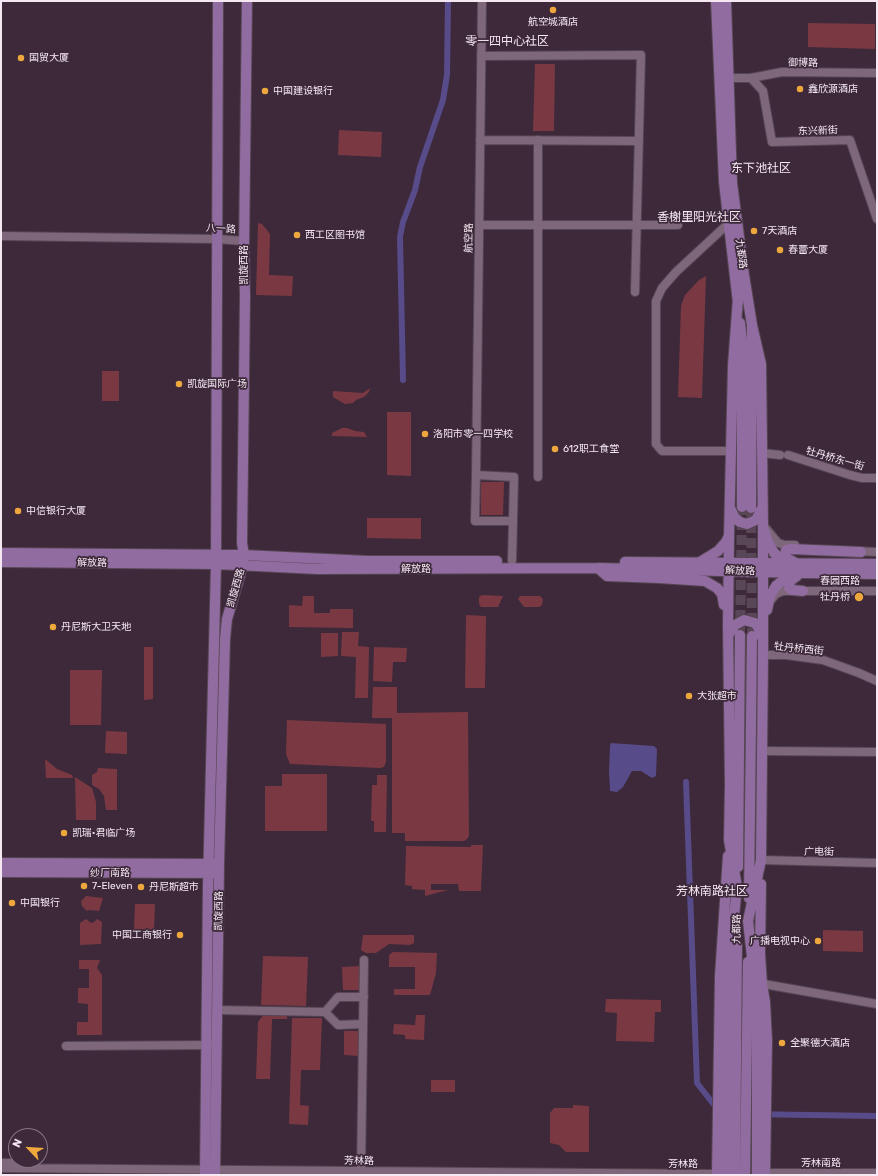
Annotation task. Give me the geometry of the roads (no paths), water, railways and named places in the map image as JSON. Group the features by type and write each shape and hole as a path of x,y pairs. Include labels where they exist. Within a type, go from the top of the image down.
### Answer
{"main road":[{"name":"凯旋西路","path":"210,1170 214,868 218,1"},
{"name":"凯旋西路","path":"212,1045 217,1010 214,868 225,639 227,620 243,560 244,241 247,1"},
{"name":"九都路","path":"716,1 724,182 730,222 742,340 746,507 752,325 732,183 726,1"},
{"path":"719,1174 727,983 738,887 729,840 730,784 728,567 733,365 738,298"},
{"path":"752,325 761,364 763,525 760,954 757,1020 762,1174"},
{"path":"730,506 735,518 740,522 747,524 756,520 762,507"},
{"path":"763,525 767,540 774,553 783,560 798,564"},
{"path":"700,562 718,552 729,536"},
{"path":"798,564 785,556 786,550 861,552"},
{"name":"解放路","path":"1,553 216,560"},
{"name":"解放路","path":"1,562 216,560 700,562 728,567"},
{"name":"解放路","path":"243,560 368,569 728,567 763,568 803,574 830,569"},
{"name":"解放路","path":"763,568 798,564 830,569"},
{"path":"830,569 877,564"},
{"path":"598,568 607,576 705,581 717,588 722,594 728,629"},
{"path":"830,569 877,574"},
{"path":"763,650 767,606 770,596 776,586 786,578 803,574"},
{"path":"803,574 794,578 789,584 789,588 792,590 803,591"},
{"path":"728,629 744,620 755,624 758,627 763,650"},
{"name":"九都路","path":"735,1175 740,635"},
{"name":"九都路","path":"746,1175 752,636"},
{"name":"九都路","path":"719,1174 717,1094 720,976 729,840"},
{"path":"761,860 748,920 758,983 765,1002 767,1042 766,1101 762,1174"},
{"name":"纱厂南路","path":"1,862 214,868"},
{"name":"纱厂南路","path":"1,872 214,868"},
{"path":"720,976 738,887"}],"street":[{"name":"航空路","path":"482,1 475,521 513,521"},
{"path":"481,56 641,55 635,292"},
{"name":"御博路","path":"728,78 750,78 782,72 877,73"},
{"name":"东兴新街","path":"750,78 763,91 772,142 850,140 877,219"},
{"path":"480,140 639,142"},
{"path":"538,140 538,477"},
{"path":"730,222 676,272 662,288 656,301 656,444 662,451 731,451"},
{"path":"479,225 678,224"},
{"name":"八一路","path":"1,236 244,241"},
{"name":"八一路","path":"1,240 217,240"},
{"name":"牡丹桥东一街","path":"762,453 784,455 862,478 877,478"},
{"path":"476,476 514,477 512,561"},
{"path":"763,525 778,543 785,545 820,546 861,552 877,552"},
{"name":"春园西路","path":"767,606 776,594 783,591 877,591"},
{"name":"牡丹桥西街","path":"763,650 786,656 822,660 859,673 877,682"},
{"path":"762,751 877,752"},
{"name":"广电街","path":"761,860 877,863"},
{"path":"361,1169 364,960"},
{"path":"758,983 877,1004"},
{"path":"325,1012 338,997 364,997"},
{"path":"217,1010 325,1012 338,1025 363,1024"},
{"path":"66,1046 212,1045"},
{"name":"芳林路","path":"1,1163 210,1170"},
{"name":"芳林路","path":"1,1168 210,1170 361,1169 719,1174"},
{"name":"芳林南路","path":"762,1174 877,1173"}],"waterway":[{"path":"403,380 400,237 403,222 415,190 420,167 443,100 447,75 448,1"},
{"path":"686,782 697,1083 715,1106 719,1107"},
{"path":"743,1114 877,1116"}],"tunnel":[{"path":"740,635 742,507"},
{"path":"751,508 752,636"}],"place":[{"name":"航空城酒店","path":"553,10"},
{"name":"国贸大厦","path":"21,58"},
{"name":"鑫欣源酒店","path":"800,89"},
{"name":"中国建设银行","path":"265,91"},
{"name":"7天酒店","path":"754,231"},
{"name":"西工区图书馆","path":"297,235"},
{"name":"春蕾大厦","path":"780,250"},
{"name":"凯旋国际广场","path":"179,384"},
{"name":"洛阳市零一四学校","path":"425,434"},
{"name":"612职工食堂","path":"555,449"},
{"name":"中信银行大厦","path":"18,511"},
{"name":"牡丹桥","path":"859,597"},
{"name":"丹尼斯大卫天地","path":"53,627"},
{"name":"大张超市","path":"689,696"},
{"name":"凯瑞·君临广场","path":"64,833"},
{"name":"7-Eleven","path":"84,886"},
{"name":"丹尼斯超市","path":"141,887"},
{"name":"中国银行","path":"12,903"},
{"name":"中国工商银行","path":"180,935"},
{"name":"广播电视中心","path":"818,941"},
{"name":"全聚德大酒店","path":"782,1043"}],"district":[{"name":"零一四中心社区","path":"507,42"},
{"name":"东下池社区","path":"761,169"},
{"name":"香榭里阳光社区","path":"699,218"},
{"name":"芳林南路社区","path":"712,892"}]}
